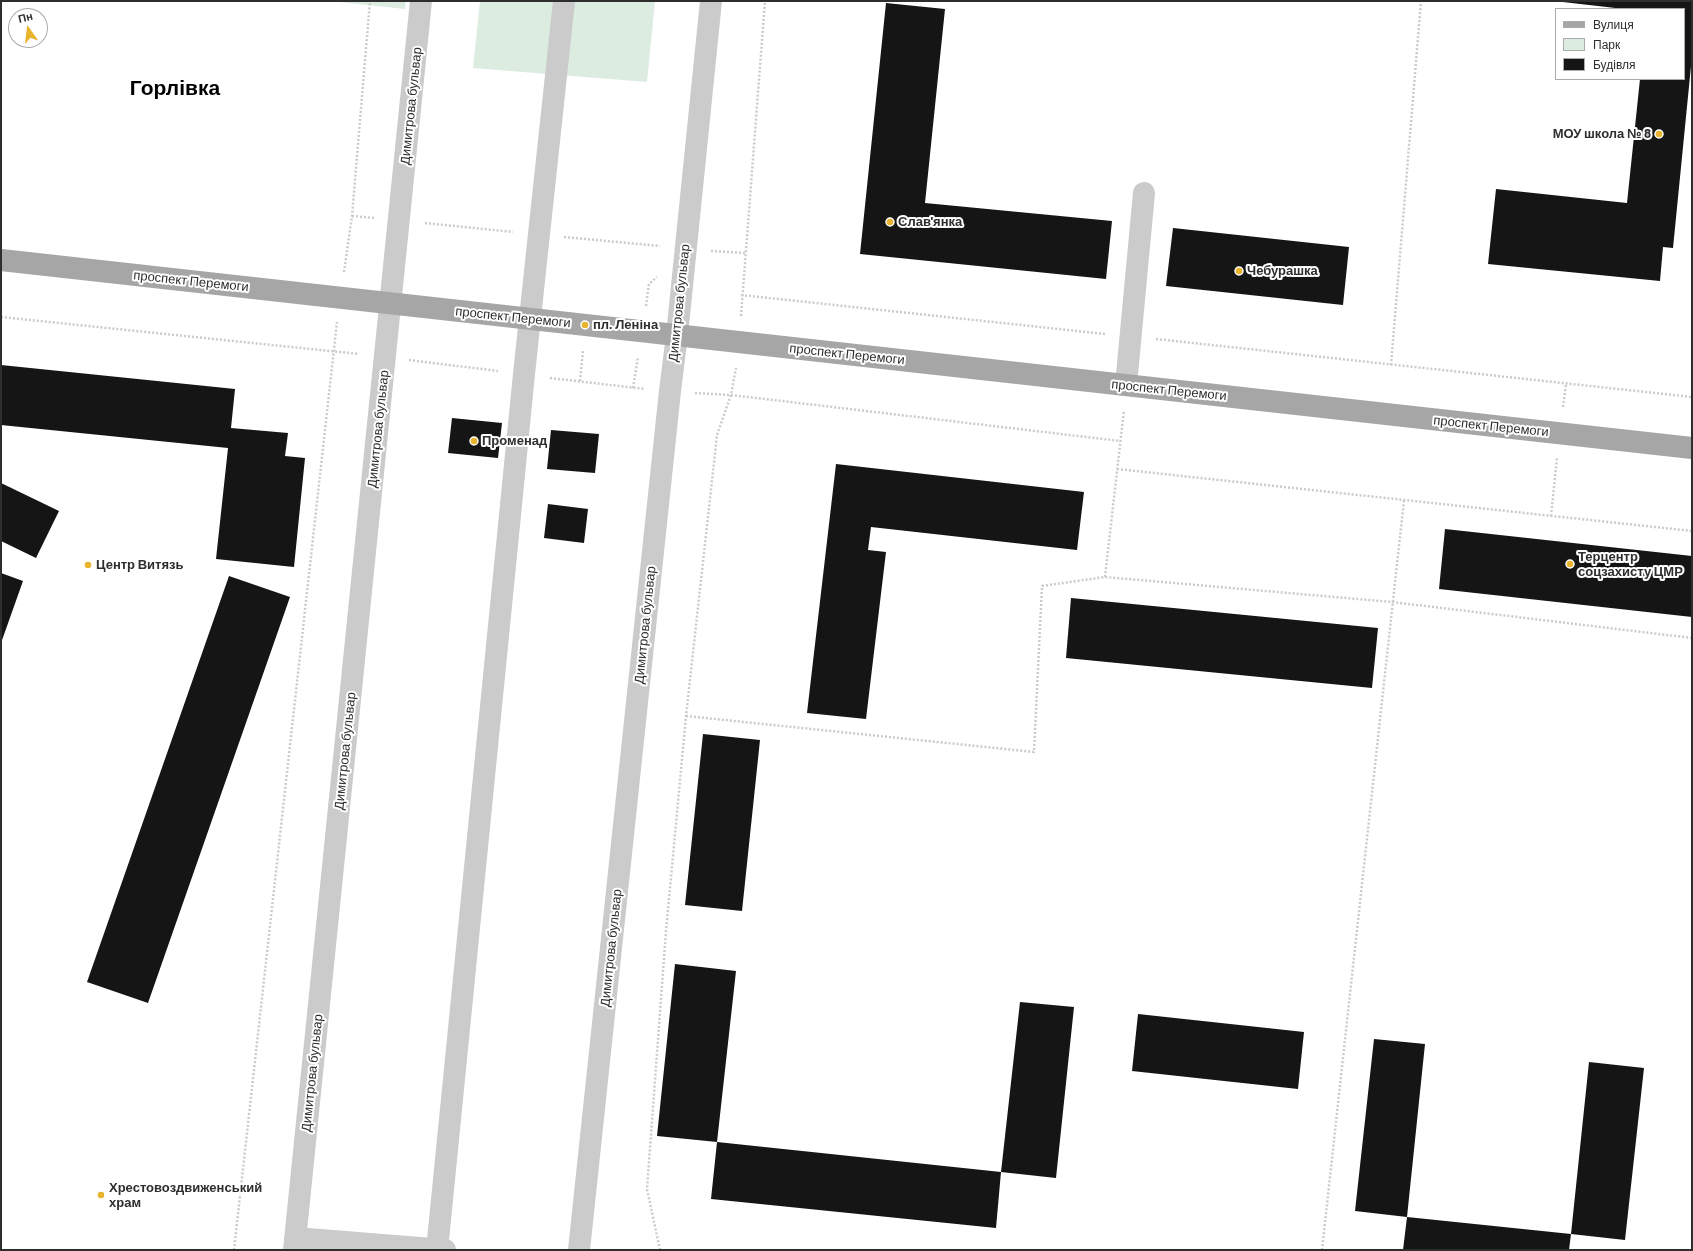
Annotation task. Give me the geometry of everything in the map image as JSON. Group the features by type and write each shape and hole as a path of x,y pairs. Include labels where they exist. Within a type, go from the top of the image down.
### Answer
{"main road":[{"name":"проспект Перемоги","path":"1,260 1692,448"}],"street":[{"name":"Димитрова бульвар","path":"295,1244 421,1"},
{"path":"295,1244 440,1250 524,374 564,1"},
{"name":"Димитрова бульвар","path":"579,1250 677,335 710,1"},
{"path":"1126,385 1144,193"}],"path":[{"path":"234,1250 333,351 352,216 370,1"},
{"path":"660,1250 646,1189 666,931 686,716 717,435 731,395 740,343 741,295 764,1"},
{"path":"1390,365 1421,1"},
{"path":"741,295 1692,397"},
{"path":"1,317 333,351 580,382 670,391 731,395 1120,441"},
{"path":"580,382 584,325"},
{"path":"1105,577 1126,385"},
{"path":"1117,469 1692,531"},
{"path":"1322,1250 1404,500"},
{"path":"686,716 1034,752 1042,586 1105,577 1392,602 1692,638"}],"green space":[{"path":"330,1 406,1 405,9"},
{"path":"480,1 655,1 647,82 473,68"}],"building":[{"name":"МОУ школа № 8","path":"1554,1 1692,1 1692,56 1673,248 1663,247 1660,281 1488,264 1496,189 1627,203 1640,80 1685,80 1685,8 1615,8"},
{"path":"886,3 945,9 925,203 1112,221 1106,279 860,254"},
{"path":"1173,228 1349,247 1343,305 1166,286"},
{"path":"1,365 235,389 231,428 288,433 285,456 305,458 294,567 216,559 228,448 1,425"},
{"path":"452,418 502,423 498,458 448,453"},
{"path":"551,430 599,434 595,473 547,469"},
{"path":"836,464 1084,492 1077,550 871,527 868,550 886,552 866,719 807,713"},
{"path":"1,483 59,511 36,558 1,541"},
{"path":"548,504 588,509 584,543 544,538"},
{"path":"1445,529 1692,556 1692,617 1439,589"},
{"path":"1,573 23,581 1,643"},
{"path":"229,576 290,597 148,1003 87,982"},
{"path":"1071,598 1378,628 1372,688 1066,658"},
{"path":"703,734 760,740 742,911 685,905"},
{"path":"675,964 736,971 717,1142 657,1136"},
{"path":"1020,1002 1074,1007 1056,1178 1001,1172"},
{"path":"1138,1014 1304,1032 1298,1089 1132,1071"},
{"path":"1374,1039 1425,1044 1407,1217 1355,1211"},
{"path":"1589,1062 1644,1068 1625,1240 1571,1234"},
{"path":"717,1142 1001,1172 996,1228 711,1199"},
{"path":"1407,1217 1571,1234 1569,1250 1403,1250"}],"place":[{"name":"МОУ школа № 8","path":"1659,134"},
{"name":"Слав'янка","path":"890,222"},
{"name":"Чебурашка","path":"1239,271"},
{"name":"пл. Леніна","path":"585,325"},
{"name":"Променад","path":"474,441"},
{"name":"Терцентр соцзахисту ЦМР","path":"1570,564"},
{"name":"Центр Витязь","path":"88,565"},
{"name":"Хрестовоздвиженський храм","path":"101,1195"}],"district":[{"name":"Горлівка","path":"175,88"}]}
